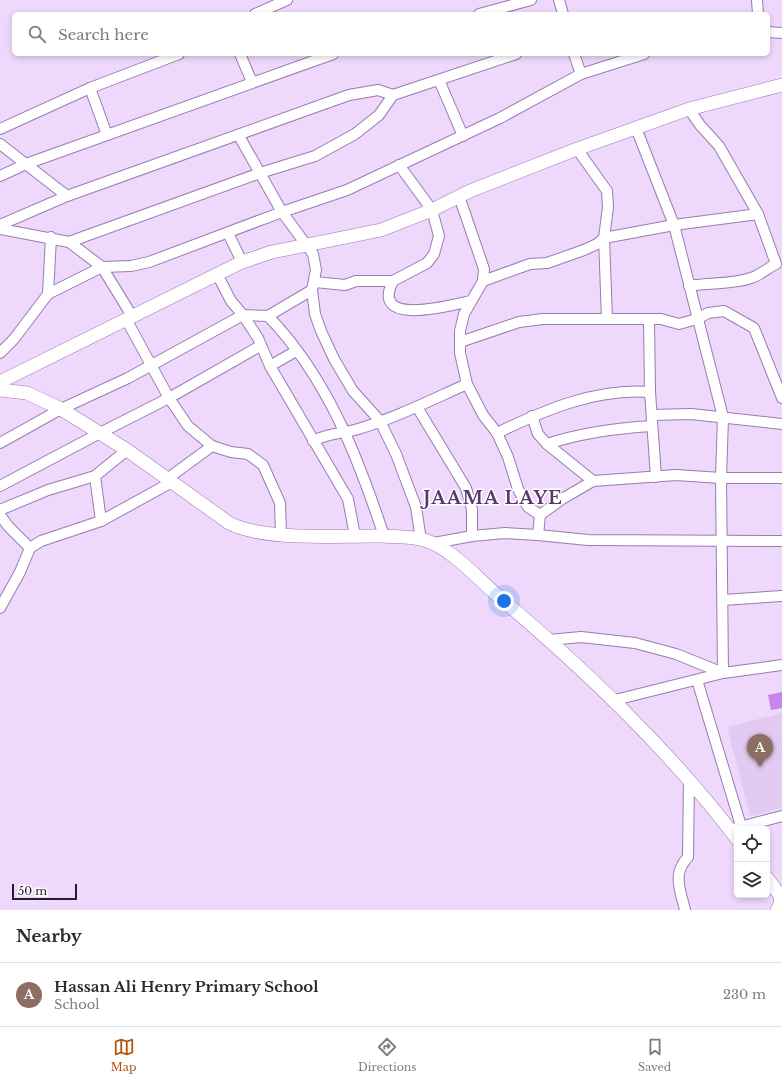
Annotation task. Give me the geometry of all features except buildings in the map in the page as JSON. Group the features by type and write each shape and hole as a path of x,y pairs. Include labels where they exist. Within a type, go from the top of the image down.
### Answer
{"street":[{"path":"259,12 286,0"},
{"path":"486,12 531,0"},
{"path":"559,0 562,12"},
{"path":"757,0 758,12"},
{"path":"770,32 782,33"},
{"path":"0,129 90,88 174,56"},
{"path":"241,56 252,82"},
{"path":"0,176 26,164 327,56"},
{"path":"0,225 67,196 239,136 355,93 378,90 393,95 510,56"},
{"path":"575,56 582,74"},
{"path":"0,353 14,339 48,294 102,267 131,266 149,262 282,212 347,190 464,136 582,74 638,56"},
{"path":"439,80 464,136"},
{"path":"0,382 242,262 272,252 382,230 432,210 459,196 577,149 689,109 782,85"},
{"path":"90,88 107,135"},
{"path":"69,242 260,173 315,156 355,134 379,115 393,95"},
{"path":"689,109 700,125 719,146 758,214 779,267 752,278 726,284 709,282 689,286"},
{"path":"636,128 674,224 723,417 721,478 723,540 723,673"},
{"path":"239,136 282,212 313,254 316,270 314,286 315,314 334,359 354,391 380,421 396,454 416,507 421,540"},
{"path":"0,144 67,196"},
{"path":"577,149 607,191 608,208 604,238 607,319"},
{"path":"0,444 61,409 151,365 243,314 268,316 314,286 346,285 356,281 393,281 427,263 434,254 439,236 432,210 399,165"},
{"path":"459,196 484,270 483,281 464,314 460,331 460,353 467,384 483,415 497,433 521,495 528,507 540,515"},
{"path":"483,281 530,264 547,262 584,250 597,244 604,238 674,224 758,214"},
{"path":"0,229 51,237 69,242 102,267 129,317 151,365 169,398 188,426 212,446 231,452 248,454 263,465 280,503 281,535"},
{"path":"228,233 242,262"},
{"path":"48,294 51,237"},
{"path":"217,274 231,301 243,314 258,338 260,346 270,366 348,499 355,536"},
{"path":"393,281 389,295 390,303 394,307 402,310 421,311 472,301"},
{"path":"460,342 519,322 543,319 649,319 670,320 679,324 698,320 708,313 724,311 754,328 782,397"},
{"path":"268,316 285,333 332,404 368,486 384,536"},
{"path":"649,319 650,392 656,476"},
{"path":"0,486 169,398 260,346"},
{"path":"270,366 296,351"},
{"path":"313,441 327,434 356,429 380,421 416,407 467,384"},
{"path":"0,390 28,393 61,409 127,450 229,523 242,530 258,534 384,536 434,543 472,536 505,533 588,540 782,541"},
{"path":"497,433 532,416 580,399 630,391 650,392"},
{"path":"416,407 466,488 472,509 472,536"},
{"path":"652,415 691,414 782,424"},
{"path":"532,416 538,434 547,444 593,481"},
{"path":"547,444 570,436 652,426"},
{"path":"0,608 20,572 30,548 41,541 101,521 170,480 212,446"},
{"path":"30,548 1,517 48,490 95,476 127,450"},
{"path":"538,535 540,515 562,499 593,481 676,475 721,478 782,478"},
{"path":"95,476 101,521"},
{"path":"434,543 457,560 615,700 734,829"},
{"path":"723,600 782,596"},
{"path":"549,640 581,637 635,643 676,654 723,673"},
{"path":"615,700 723,673 782,665"},
{"path":"697,680 735,826"},
{"path":"685,910 677,875 681,864 688,857 689,779"},
{"path":"751,826 782,816"},
{"path":"770,882 782,897 777,910"}],"shaded area":[{"path":"782,713 782,808 750,816 727,727"}],"place":[{"name":"Hassan Ali Henry Primary School","path":"760,767"}],"district":[{"name":"JAAMA LAYE","path":"493,498"}]}
